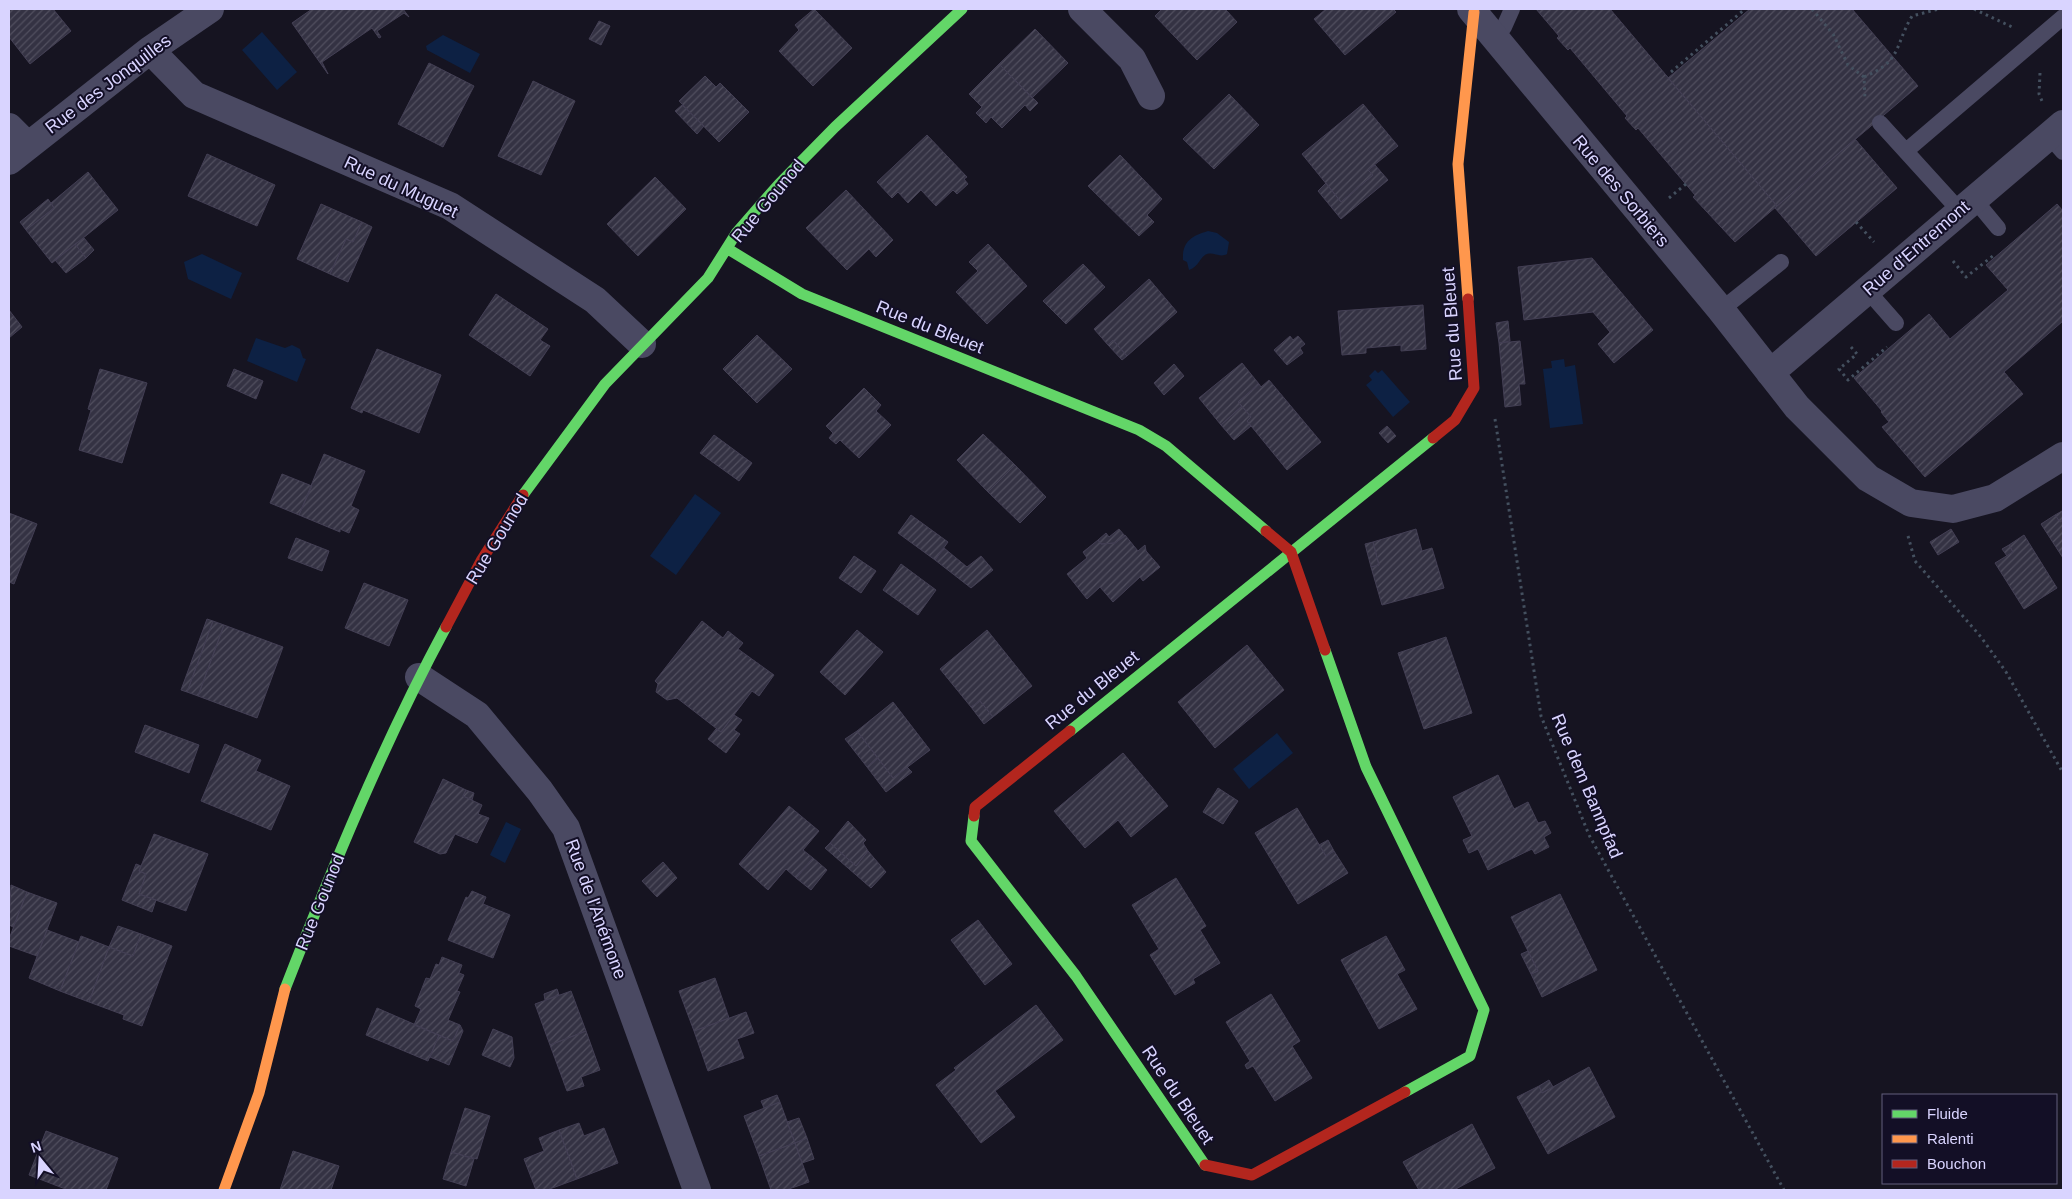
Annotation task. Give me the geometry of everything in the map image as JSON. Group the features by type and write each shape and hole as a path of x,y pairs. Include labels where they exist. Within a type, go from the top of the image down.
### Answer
{"street":[{"name":"Rue des Jonquilles","path":"15,144 210,9"},
{"name":"Rue Gounod","path":"224,1190 259,1093 285,989 358,807 419,677 482,561 537,474 605,384 708,278 737,232 779,184 835,127 962,9"},
{"path":"1082,9 1132,59 1150,96"},
{"name":"Rue du Bleuet","path":"728,249 802,294 1139,430 1166,446 1291,552 1366,766 1484,1010 1470,1056 1252,1176 1205,1165 1076,976 971,841 975,807 1291,552 1455,420 1474,388 1458,164 1473,11"},
{"name":"Rue des Sorbiers","path":"1473,11 1721,310 1797,407 1868,478 1911,503"},
{"name":"Rue du Muguet","path":"150,50 194,95 450,206 595,300 642,344"},
{"name":"Rue d'Entremont","path":"1770,373 2055,130"},
{"path":"1911,503 1953,509 1995,498 2063,456"},
{"name":"Rue de l'Anémone","path":"419,677 477,715 540,791 566,828 697,1190"}],"lane":[{"path":"1494,38 1504,27 1512,9"},
{"path":"1906,151 2063,17"},
{"path":"1880,123 1906,151 1967,205 1998,228"},
{"path":"1721,310 1781,262"},
{"path":"1867,290 1896,323"}],"path":[{"path":"1671,72 1745,9"},
{"path":"1812,9 1833,34 1848,65 1864,77 1867,96 1864,104"},
{"path":"1864,77 1880,69 1894,57 1912,16 1939,9"},
{"path":"1974,9 2001,22"},
{"path":"2041,66 2039,94 2055,130"},
{"path":"1856,222 1880,249"},
{"path":"1952,261 1966,277 2002,248"},
{"path":"1844,339 1857,354 1839,369 1848,380 1894,341"},
{"name":"Rue dem Bannpfad","path":"1494,411 1541,716 1589,835 1784,1190"},
{"path":"1911,503 1903,517 1915,560 1981,637 2006,672 2063,773"}],"water":[{"path":"262,32 297,72 277,90 242,50"},
{"path":"443,35 480,54 470,73 427,50 426,46"},
{"path":"1208,231 1217,233 1229,242 1227,254 1207,254 1195,267 1189,270 1187,262 1183,260 1186,244 1197,235"},
{"path":"202,254 242,273 231,299 188,279 184,262"},
{"path":"256,338 285,348 292,345 300,349 303,358 306,359 297,382 247,361"},
{"path":"1564,359 1565,367 1575,365 1583,424 1550,428 1543,369 1552,368 1551,361"},
{"path":"1375,370 1378,373 1382,370 1410,402 1393,417 1366,385 1372,380 1369,376"},
{"path":"695,494 721,513 676,575 650,556"},
{"path":"1277,733 1293,753 1249,789 1233,769"},
{"path":"506,822 521,829 505,863 490,855"}],"building":[{"path":"9,9 53,9 71,31 30,64 9,37"},
{"path":"312,9 403,9 409,17 404,13 377,31 381,37 379,38 372,28 322,62 328,74 292,23"},
{"path":"814,9 852,48 813,86 779,51 799,30 795,25"},
{"path":"1162,9 1225,9 1237,22 1197,60 1155,16"},
{"path":"1326,9 1393,9 1396,12 1345,55 1314,19"},
{"path":"1536,9 1610,9 1777,206 1735,242 1693,197 1695,195 1638,128 1636,130 1625,118 1627,116 1570,48 1568,50 1557,38 1559,36"},
{"path":"1750,9 1852,9 1918,86 1777,206 1668,78"},
{"path":"599,21 610,26 601,45 589,39"},
{"path":"1035,29 1068,63 1032,98 999,64"},
{"path":"429,63 474,86 443,147 398,124"},
{"path":"999,64 1038,103 1030,111 1025,105 1002,128 991,117 986,123 976,113 982,107 969,94"},
{"path":"705,76 716,87 720,83 749,112 719,142 679,101"},
{"path":"533,81 575,101 541,175 498,156"},
{"path":"1229,94 1259,125 1214,169 1183,139"},
{"path":"1363,104 1398,146 1368,170 1373,175 1341,202 1302,154"},
{"path":"682,105 704,126 697,134 675,111"},
{"path":"927,135 967,177 964,179 968,184 957,194 953,190 936,206 921,190 908,203 898,192 892,198 877,182"},
{"path":"1855,139 1897,188 1816,256 1775,208"},
{"path":"207,154 275,185 257,226 188,196"},
{"path":"1120,155 1162,199 1147,215 1154,222 1139,236 1088,186"},
{"path":"1375,165 1388,180 1341,219 1318,191 1326,183 1341,202 1373,175 1368,170"},
{"path":"88,172 118,210 52,263 26,230 54,208 51,203"},
{"path":"655,177 686,209 638,256 607,224"},
{"path":"846,190 893,240 876,257 869,249 847,270 806,228"},
{"path":"48,199 54,208 26,230 20,222"},
{"path":"321,204 362,222 353,242 346,239 330,274 297,259"},
{"path":"2057,204 2063,211 2063,321 2004,372 2023,394 1925,477 1882,427 1889,422 1854,378 1929,314 1950,339 2008,290 1986,265"},
{"path":"362,222 372,227 348,282 330,274 346,239 353,242"},
{"path":"84,238 94,250 86,258 75,244"},
{"path":"75,244 86,258 66,273 55,260"},
{"path":"988,244 1027,286 987,324 956,292 978,271 969,262"},
{"path":"1592,258 1653,330 1614,363 1598,344 1610,332 1593,312 1524,320 1518,267"},
{"path":"1083,264 1105,287 1066,324 1043,301"},
{"path":"1149,279 1177,312 1127,356 1113,340 1108,345 1094,329"},
{"path":"496,294 548,329 540,340 550,346 530,376 469,335"},
{"path":"1423,305 1426,349 1401,351 1401,345 1366,348 1366,353 1342,355 1338,311"},
{"path":"9,310 22,327 9,338"},
{"path":"1508,321 1510,341 1499,343 1496,323"},
{"path":"757,335 792,369 757,403 723,369"},
{"path":"1290,336 1293,340 1298,336 1305,344 1300,348 1303,353 1287,365 1274,350"},
{"path":"1113,340 1127,356 1122,360 1108,345"},
{"path":"1520,341 1525,384 1519,384 1521,405 1505,407 1499,343"},
{"path":"377,349 441,375 419,433 363,410 362,413 351,408"},
{"path":"1242,363 1259,384 1238,402 1242,406 1221,425 1199,398"},
{"path":"1174,364 1184,376 1164,395 1154,383"},
{"path":"100,369 147,383 122,463 79,450 91,410 88,409"},
{"path":"234,369 263,381 256,399 227,386"},
{"path":"1269,380 1321,442 1287,470 1247,421 1251,417 1238,402 1259,384 1261,387"},
{"path":"864,388 881,405 876,411 891,425 859,458 840,440 836,444 829,438 833,433 826,426"},
{"path":"1242,406 1251,417 1247,421 1251,426 1234,440 1221,425"},
{"path":"1387,426 1396,436 1388,443 1379,433"},
{"path":"983,434 1015,465 988,492 957,460"},
{"path":"714,435 752,463 739,481 700,453"},
{"path":"324,454 365,471 351,506 359,510 349,533 340,529 340,532 299,515"},
{"path":"1015,465 1046,497 1020,523 988,492"},
{"path":"282,474 312,486 299,515 270,503"},
{"path":"2062,511 2063,520 2060,522 2055,515"},
{"path":"9,513 37,524 14,584 9,582"},
{"path":"911,515 948,542 935,560 898,533"},
{"path":"2055,515 2060,522 2063,520 2063,558 2041,524"},
{"path":"1119,529 1125,536 1115,543 1101,544 1098,540 1106,533 1109,537"},
{"path":"1416,529 1422,551 1432,548 1444,588 1382,605 1371,567 1379,565 1373,542"},
{"path":"1951,529 1959,542 1938,555 1930,542"},
{"path":"1125,535 1138,551 1145,545 1146,551 1160,567 1143,581 1140,577 1113,602 1100,587 1087,599 1067,574 1087,558 1083,552 1098,540 1101,544 1115,543"},
{"path":"2024,535 2057,588 2024,609 1995,563 2013,552 2009,545"},
{"path":"296,538 329,551 322,571 288,558"},
{"path":"1373,542 1379,565 1371,567 1365,544"},
{"path":"2009,545 2013,552 2007,556 2002,549"},
{"path":"944,548 967,567 981,556 993,570 971,588 935,560"},
{"path":"854,556 876,571 861,593 839,578"},
{"path":"901,564 936,590 918,615 883,590"},
{"path":"364,583 408,600 389,646 345,628"},
{"path":"207,619 213,621 187,692 181,690"},
{"path":"213,621 224,625 198,696 187,692"},
{"path":"702,621 723,638 728,631 743,643 738,649 774,675 759,696 752,691 721,732 677,698 667,700 656,692 658,684 655,681"},
{"path":"224,625 283,647 257,718 198,696"},
{"path":"857,630 883,652 845,695 820,672"},
{"path":"987,630 1032,686 993,717 980,701 971,707 940,669"},
{"path":"1446,637 1472,713 1424,729 1398,653"},
{"path":"1247,645 1284,690 1215,748 1178,702"},
{"path":"980,701 993,717 984,724 971,707"},
{"path":"893,702 930,750 893,778 857,731"},
{"path":"734,715 742,720 734,730 740,734 726,753 708,739 716,729 721,732"},
{"path":"145,725 199,745 189,773 135,752"},
{"path":"857,731 878,758 867,767 845,739"},
{"path":"225,744 261,760 256,771 290,786 271,830 201,801"},
{"path":"1123,753 1168,806 1131,837 1118,820 1085,848 1054,811"},
{"path":"878,758 893,778 907,767 912,772 886,792 867,767"},
{"path":"1498,775 1514,809 1528,802 1538,823 1545,821 1551,833 1544,837 1549,847 1535,854 1532,849 1488,870 1478,849 1469,853 1463,840 1472,836 1453,797"},
{"path":"443,779 466,790 463,796 482,805 478,814 489,818 477,843 455,834 446,853 440,854 414,842"},
{"path":"1218,788 1238,801 1223,824 1203,812"},
{"path":"466,790 474,793 472,800 463,796"},
{"path":"789,806 819,831 803,850 813,858 796,878 786,869 768,890 739,864"},
{"path":"1297,808 1326,856 1334,851 1348,873 1298,904 1255,833"},
{"path":"848,821 866,840 863,843 868,851 856,866 830,843"},
{"path":"154,834 208,854 186,911 139,894 146,874 139,871"},
{"path":"1328,840 1334,851 1326,856 1319,845"},
{"path":"830,843 856,866 868,851 886,872 871,888 825,848"},
{"path":"813,858 827,870 811,890 796,878"},
{"path":"663,862 677,878 657,897 642,881"},
{"path":"136,864 141,866 139,871 146,874 139,894 156,900 152,912 122,900"},
{"path":"1176,878 1206,926 1200,930 1220,963 1193,979 1195,983 1175,995 1150,955 1159,949 1132,905"},
{"path":"11,885 27,892 13,927 9,925"},
{"path":"472,891 486,897 483,904 510,915 493,958 448,940 466,897 468,898"},
{"path":"27,892 57,903 37,956 9,946 9,939"},
{"path":"1560,894 1597,970 1542,997 1531,974 1538,971 1511,917"},
{"path":"978,920 1012,964 985,985 951,940"},
{"path":"118,926 141,934 133,956 109,947"},
{"path":"47,930 79,942 60,991 29,978"},
{"path":"141,934 172,946 142,1026 123,1019 124,1015 89,1002 109,947 133,956"},
{"path":"81,936 109,947 89,1002 60,991"},
{"path":"1386,936 1405,970 1397,974 1417,1009 1379,1029 1341,960"},
{"path":"1528,951 1538,971 1531,974 1521,954"},
{"path":"442,957 462,965 459,973 464,975 457,991 460,992 448,1020 460,1025 453,1041 414,1025 421,1009 415,1006 426,978 430,979 436,964 439,965"},
{"path":"715,978 729,1018 694,1031 679,991"},
{"path":"557,989 559,995 545,1000 544,994"},
{"path":"571,991 586,1031 550,1045 535,1004"},
{"path":"1271,994 1300,1041 1292,1046 1312,1078 1275,1101 1253,1066 1247,1069 1245,1065 1250,1061 1226,1022"},
{"path":"1036,1005 1063,1040 995,1091 1015,1117 981,1143 936,1085 956,1070 954,1068"},
{"path":"377,1008 439,1035 428,1061 366,1035"},
{"path":"746,1012 754,1033 737,1039 744,1058 708,1071 694,1031"},
{"path":"460,1025 463,1031 449,1065 430,1057 439,1035 453,1041"},
{"path":"493,1029 512,1037 514,1058 510,1067 482,1055"},
{"path":"586,1031 600,1070 581,1077 584,1086 567,1091 550,1045"},
{"path":"1589,1067 1615,1117 1548,1154 1517,1097 1539,1086 1542,1093"},
{"path":"1549,1080 1553,1087 1542,1093 1539,1086"},
{"path":"777,1095 780,1102 764,1108 761,1101"},
{"path":"780,1102 795,1143 759,1156 744,1116"},
{"path":"465,1108 490,1116 477,1159 451,1152"},
{"path":"799,1118 807,1138 795,1143 787,1122"},
{"path":"579,1123 584,1136 604,1128 618,1163 577,1179 559,1130"},
{"path":"1472,1124 1495,1168 1454,1190 1419,1190 1403,1162"},
{"path":"559,1130 577,1179 547,1190 536,1190 524,1159 544,1151 539,1138"},
{"path":"46,1131 118,1158 106,1190 68,1190 29,1175"},
{"path":"807,1138 814,1159 802,1163 795,1143"},
{"path":"795,1143 809,1182 786,1190 771,1190 759,1156"},
{"path":"293,1151 339,1166 331,1190 280,1190"},
{"path":"451,1152 474,1159 466,1186 443,1179"}],"traffic: fast":[{"path":"523,495 605,384 708,278 737,232 779,184 835,127 962,9"},
{"path":"728,249 802,294 1139,430 1166,446 1266,531"},
{"path":"1070,731 1433,438"},
{"path":"285,989 380,761 446,627"},
{"path":"1325,650 1366,767 1484,1010 1470,1056 1405,1092"},
{"path":"974,816 971,841 1076,976 1205,1165"}],"traffic: slow":[{"path":"1468,299 1458,164 1474,12"},
{"path":"224,1190 259,1093 285,989"}],"traffic: jam":[{"path":"1433,438 1455,420 1474,388 1468,299"},
{"path":"446,627 481,561 523,495"},
{"path":"1266,531 1291,552 1325,650"},
{"path":"974,816 975,807 1070,731"},
{"path":"1205,1165 1252,1175 1405,1092"}]}
